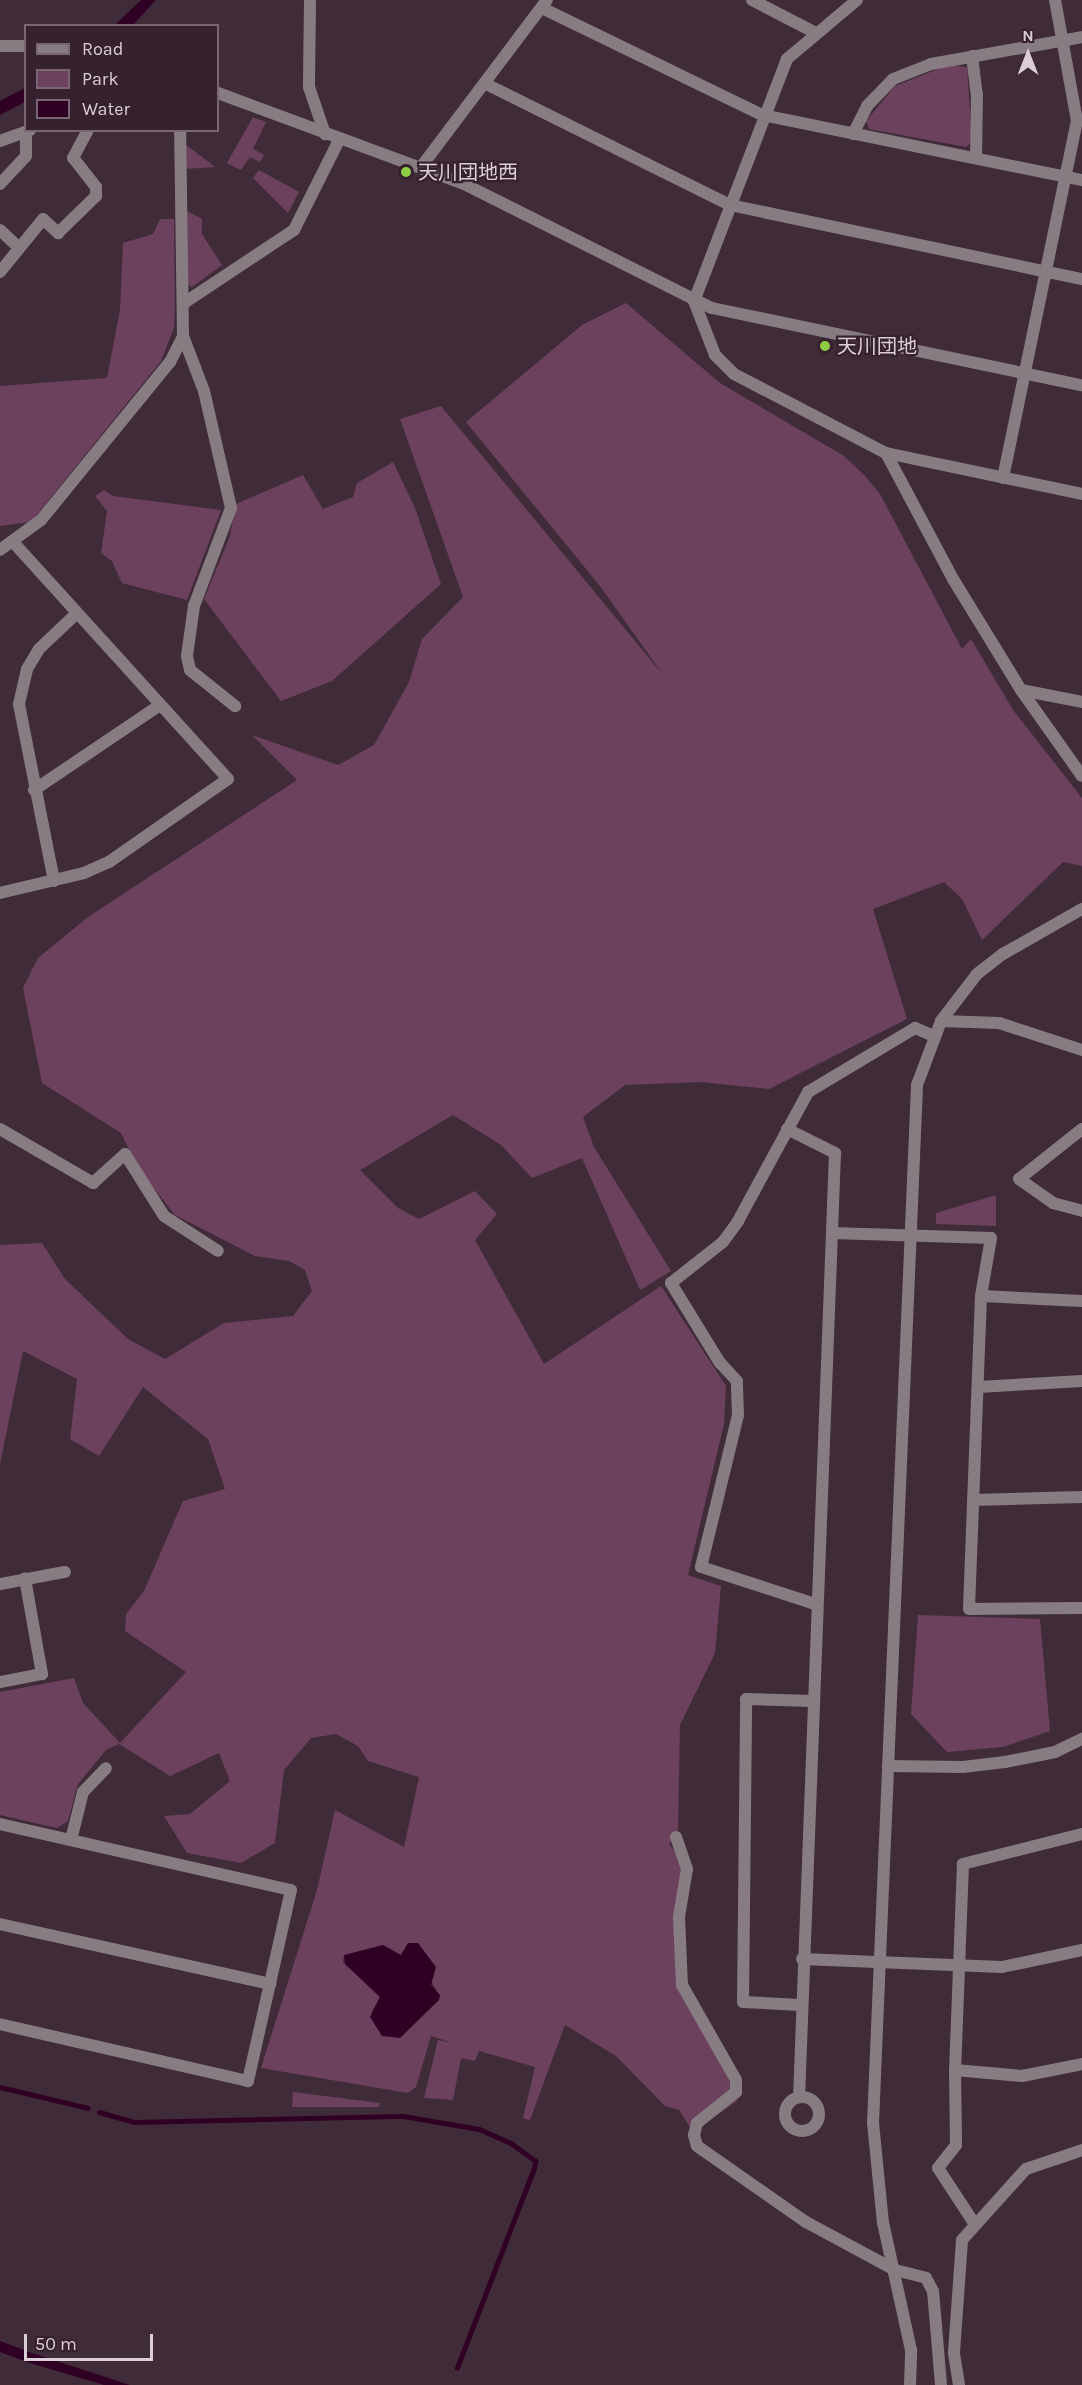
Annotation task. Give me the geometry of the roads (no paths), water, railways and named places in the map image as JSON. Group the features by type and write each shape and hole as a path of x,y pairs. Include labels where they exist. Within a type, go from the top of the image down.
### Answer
{"street":[{"path":"310,0 309,87 325,134"},
{"path":"752,0 814,32"},
{"path":"857,0 814,32 787,59 762,116 694,301 715,355 734,374 886,453 1082,494"},
{"path":"1004,478 1077,121 1065,40 1055,0"},
{"path":"421,167 486,84 544,4 762,116 1082,180"},
{"path":"853,134 867,105 893,79 931,64 1082,37"},
{"path":"0,46 24,46"},
{"path":"972,56 977,102 976,158"},
{"path":"486,84 730,206 1082,279"},
{"path":"219,93 339,140 465,184 694,301 1082,385"},
{"path":"0,141 25,132"},
{"path":"0,184 26,156 28,132"},
{"path":"0,272 18,247 44,219 58,233 96,196 96,187 73,158 87,132"},
{"path":"180,132 183,336 204,391 231,508 194,606 187,656 190,670 235,706"},
{"path":"184,303 294,230 339,140"},
{"path":"0,230 18,247"},
{"path":"0,550 41,520 170,362 183,336"},
{"path":"886,453 953,579 1021,690 1082,776"},
{"path":"0,893 54,881 109,862 228,779 12,541"},
{"path":"54,881 19,716 20,690 39,649 76,614"},
{"path":"1021,690 1082,702"},
{"path":"34,790 160,705"},
{"path":"910,2385 911,2350 876,2172 878,1962 917,1085 941,1021 977,974 1003,954 1082,909"},
{"path":"941,1021 999,1023 1082,1050"},
{"path":"816,1604 701,1567 738,1415 737,1381 720,1363 671,1283 723,1242 787,1129 797,1106 822,1081 915,1028 934,1036"},
{"path":"0,1129 93,1183 125,1154 164,1216 218,1251"},
{"path":"787,1129 835,1153 800,2005 799,2097"},
{"path":"1082,1129 1019,1179 1053,1203 1082,1211"},
{"path":"832,1233 992,1238 981,1296 969,1609 1082,1608"},
{"path":"981,1296 1082,1301"},
{"path":"978,1387 1082,1381"},
{"path":"973,1500 1082,1497"},
{"path":"0,1584 65,1572"},
{"path":"0,1682 42,1674 25,1579"},
{"path":"800,2005 743,2002 746,1700 812,1701"},
{"path":"888,1766 963,1767 1005,1762 1055,1752 1082,1739"},
{"path":"71,1840 83,1792 106,1768"},
{"path":"0,1824 291,1890 248,2081 0,2024"},
{"path":"974,2223 938,2168 956,2145 957,1967 963,1864 1082,1834"},
{"path":"676,1837 687,1869 679,1917 682,1985 736,2080 736,2092 697,2123 694,2136 697,2146 806,2222 895,2270 926,2278 933,2291 941,2385"},
{"path":"0,1924 270,1984"},
{"path":"802,1959 1002,1967 1082,1950"},
{"path":"955,2070 1022,2076 1082,2064"},
{"path":"959,2385 954,2352 962,2240 974,2223 1026,2169 1082,2150"}],"water":[{"path":"141,0 156,0 134,24 116,24"},
{"path":"24,89 24,103 0,115 0,101"},
{"path":"408,1943 418,1943 436,1967 431,1985 440,1995 439,2000 400,2038 382,2036 370,2017 380,1997 345,1964 344,1955 383,1945 401,1955"},
{"path":"0,2341 130,2385 104,2385 30,2363 0,2352"}],"waterway":[{"path":"0,2087 88,2108"},
{"path":"99,2112 133,2122 403,2116 479,2129 512,2144 535,2161 534,2168 457,2368"}],"place":[{"name":"天川団地西","path":"406,172"},
{"name":"天川団地","path":"825,346"}]}
